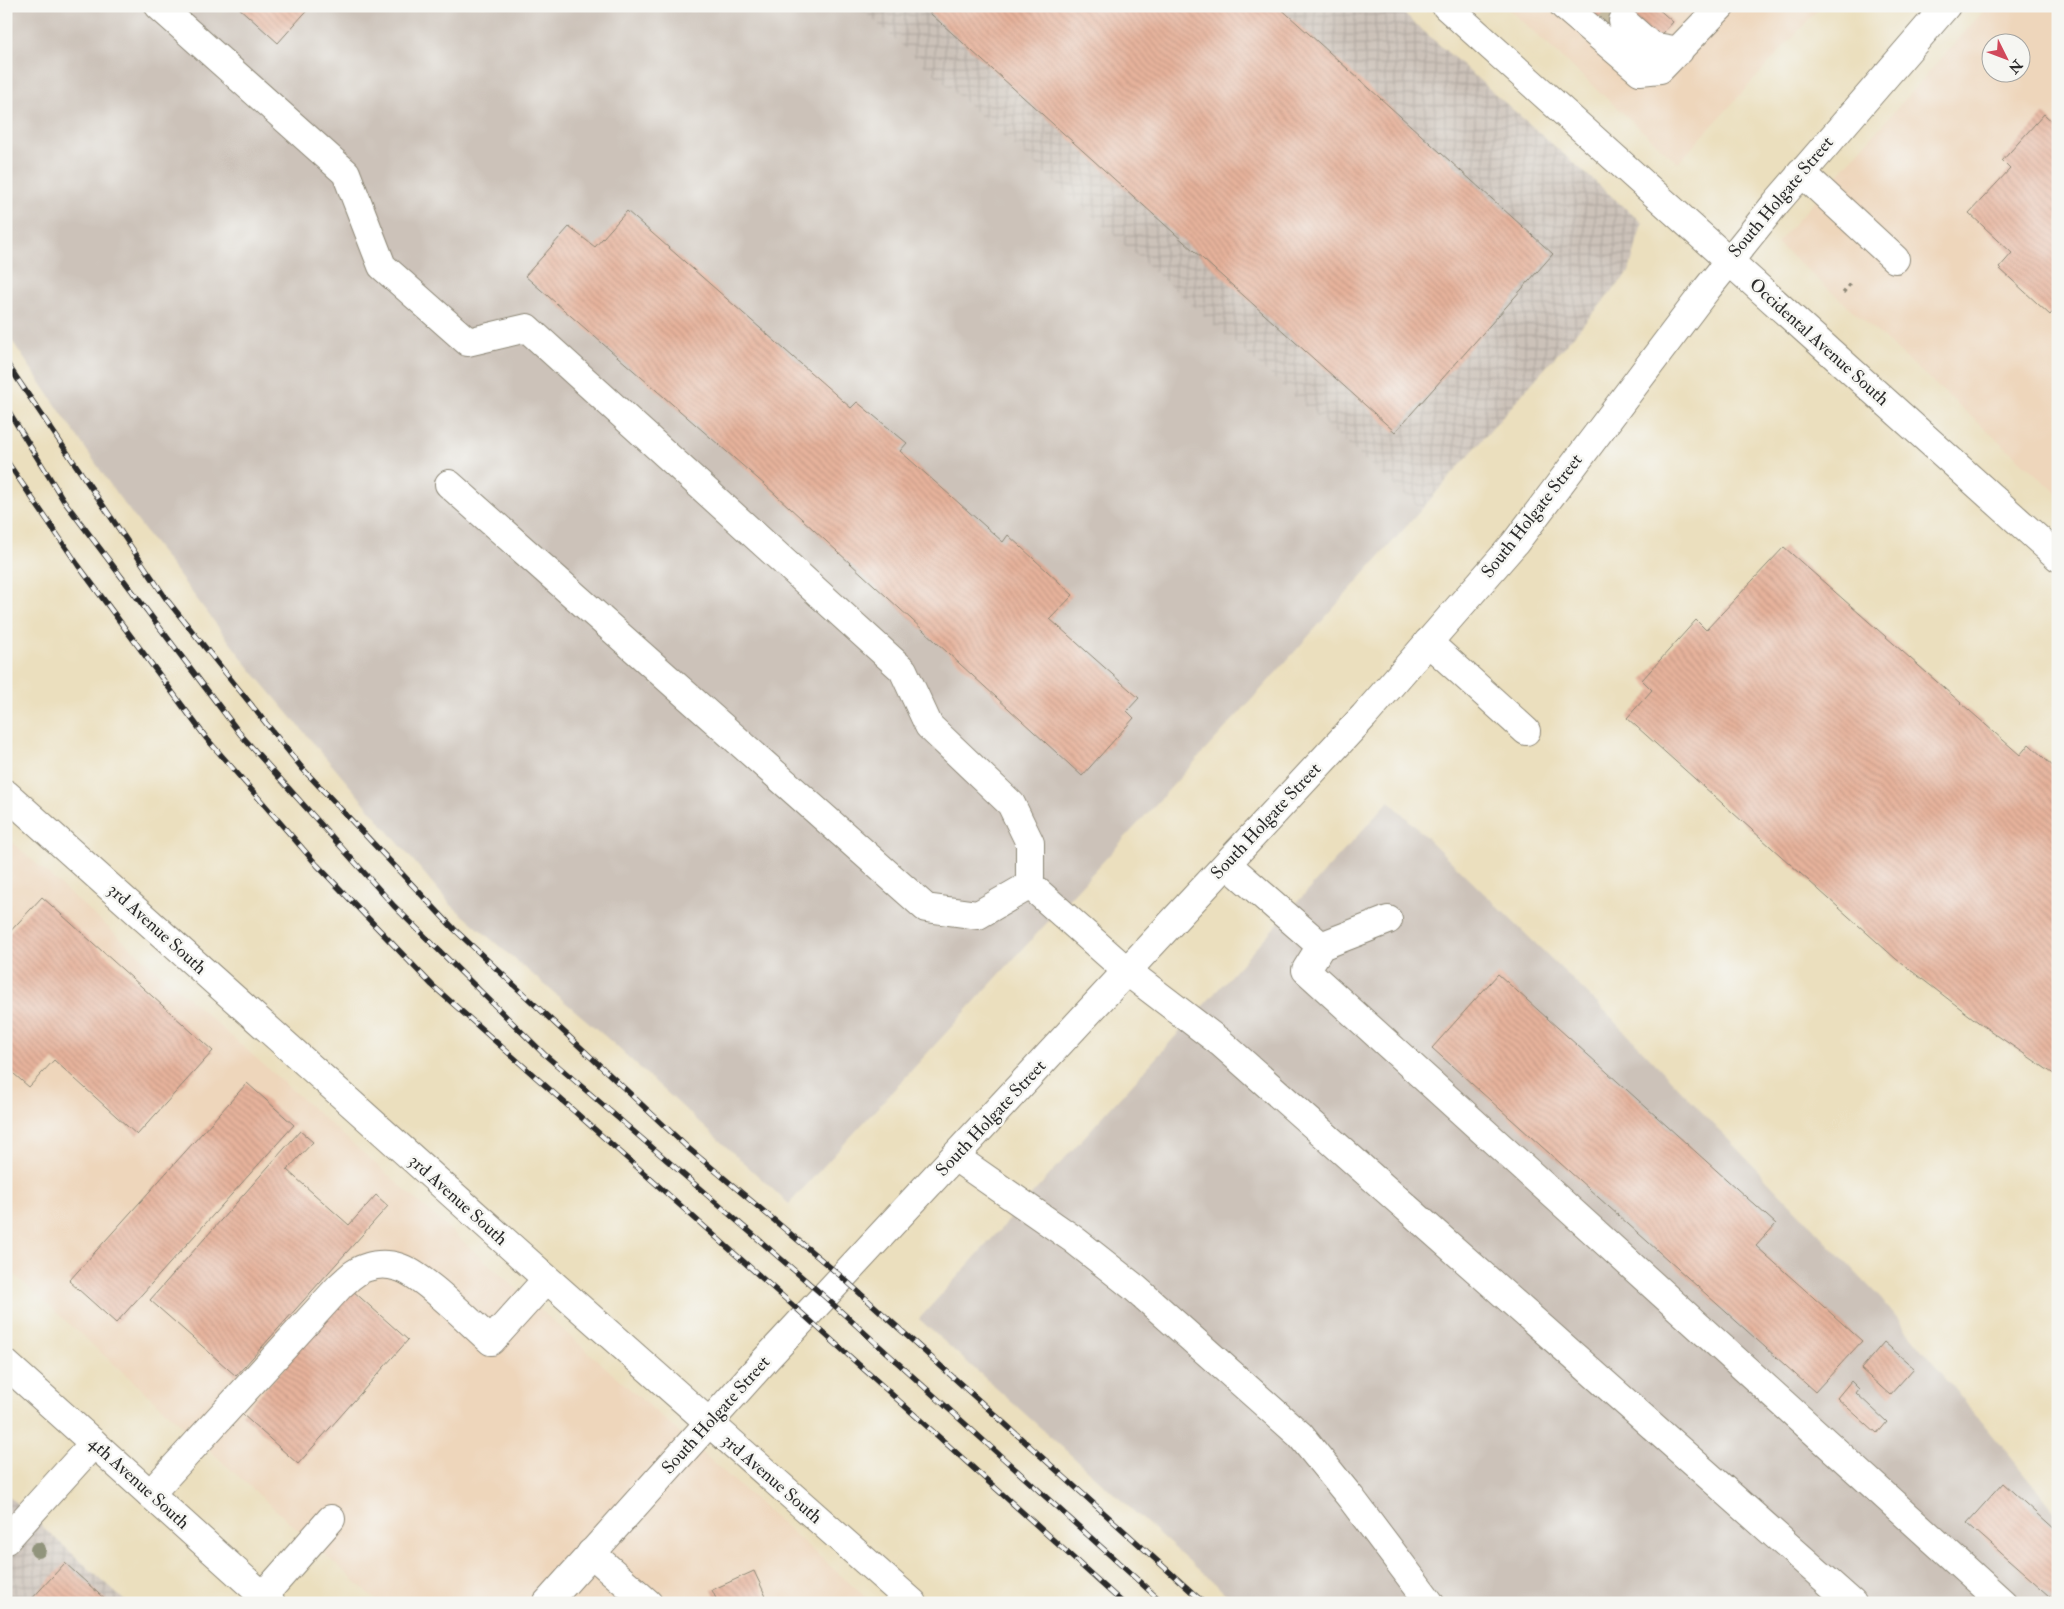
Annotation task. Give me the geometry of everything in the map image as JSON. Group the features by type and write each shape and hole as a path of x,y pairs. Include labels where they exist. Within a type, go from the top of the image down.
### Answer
{"main road":[{"path":"159,6 346,173 382,266 468,342 527,328 903,670 929,726 1011,804 1030,843 1030,885 1128,972 1221,1043 1852,1603"},
{"name":"Occidental Avenue South","path":"1446,6 2058,557"},
{"path":"1564,6 1640,71 1660,69 1721,6"},
{"name":"South Holgate Street","path":"547,1603 709,1422 1364,716 1515,543 1728,260 1801,172 1946,6"},
{"path":"1623,21 1651,46 1679,51"},
{"path":"1801,172 1895,259"},
{"path":"449,484 926,908 978,915 1030,885"},
{"path":"1428,642 1526,731"},
{"name":"3rd Avenue South","path":"6,794 547,1279 913,1603"},
{"path":"1226,864 1321,946"},
{"path":"1388,920 1321,946 1306,970 2002,1603"},
{"path":"955,1157 1073,1239 1135,1288 1300,1435 1351,1498 1430,1603"},
{"path":"150,1494 340,1286 356,1272 380,1264 399,1267 417,1276 492,1342 547,1279"},
{"name":"4th Avenue South","path":"6,1364 267,1599"},
{"path":"6,1540 94,1443"},
{"path":"267,1599 331,1519"},
{"path":"591,1553 648,1603"}],"path":[{"path":"1842,293 1853,281"}],"shaded area":[{"path":"6,6 858,6 1421,510 1265,685 789,1204 606,1037 451,905 248,666 116,493 6,332"},
{"path":"836,6 1395,6 1642,223 1629,272 1421,510"},
{"path":"1505,6 1821,6 1678,163"},
{"path":"1988,6 2058,6 2058,494 1777,243"},
{"path":"1389,801 1608,1014 1881,1299 2058,1515 2058,1603 1236,1603 919,1319"},
{"path":"6,837 872,1603 379,1603 6,1267"},
{"path":"6,1494 127,1603 6,1603"}],"building":[{"path":"237,6 311,6 278,43"},
{"path":"922,6 1278,6 1553,254 1395,432"},
{"path":"1568,6 1655,6 1673,22 1658,39 1606,41"},
{"path":"2044,114 2058,127 2058,306 2050,315 1999,268 2012,253 1969,213 2010,169 2002,161"},
{"path":"627,211 851,408 857,402 907,443 900,451 1003,542 1008,535 1073,595 1050,619 1139,698 1127,711 1134,718 1082,776 765,485 525,276 569,227 595,247"},
{"path":"1784,547 2020,755 2029,744 2058,771 2058,1077 1982,1025 1896,959 1627,718 1652,690 1642,680 1696,620 1706,630"},
{"path":"42,897 213,1051 137,1135 54,1060 29,1087 6,1067 6,936"},
{"path":"1498,974 1776,1224 1756,1246 1862,1341 1815,1392 1432,1048"},
{"path":"247,1083 294,1125 116,1323 69,1281"},
{"path":"300,1131 313,1142 287,1170 349,1225 376,1195 388,1206 236,1376 150,1300"},
{"path":"352,1290 408,1340 298,1464 242,1414 286,1366 279,1360"},
{"path":"1884,1342 1914,1368 1890,1395 1861,1369"},
{"path":"1851,1381 1859,1389 1856,1393 1887,1422 1877,1434 1837,1398"},
{"path":"2003,1483 2058,1533 2058,1603 1967,1523"},
{"path":"65,1563 109,1603 28,1603"},
{"path":"754,1571 769,1603 718,1603 712,1590"}],"tunnel":[{"path":"1607,6 1623,21"}],"railway":[{"path":"6,362 167,600 302,768 454,929 687,1147 843,1278 1204,1603"},
{"path":"6,407 64,501 241,735 394,906 544,1054 825,1297 1163,1603"},
{"path":"6,460 78,565 207,739 317,865 432,985 806,1317 1123,1603"}]}
